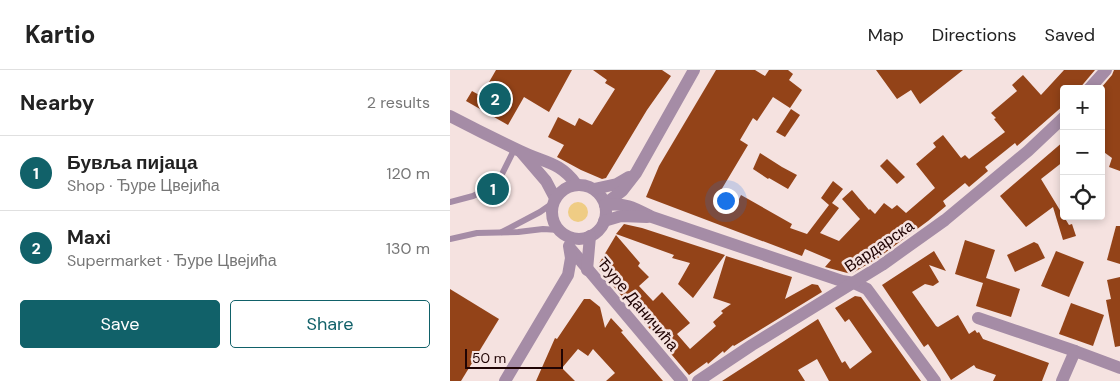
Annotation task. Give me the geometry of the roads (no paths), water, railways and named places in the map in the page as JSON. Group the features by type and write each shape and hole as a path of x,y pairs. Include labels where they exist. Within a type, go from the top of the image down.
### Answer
{"street":[{"path":"605,204 622,191 632,178 694,70"},
{"path":"1093,85 1106,70"},
{"path":"450,116 518,149 553,163 564,170 576,184"},
{"name":"Вардарска","path":"698,381 752,345 882,265 945,220 1028,151 1060,121"},
{"path":"518,149 546,181 554,200 552,217 560,232 578,239 590,236 596,232 604,220 605,204 594,189 582,184 564,188 554,200"},
{"path":"594,189 617,184 632,178"},
{"path":"632,178 633,197 647,214"},
{"path":"605,204 621,204 867,289 935,381"},
{"path":"604,220 621,216 647,214"},
{"name":"Ђуре Даничића","path":"560,232 587,270 682,381"},
{"path":"563,284 587,270 590,236"},
{"path":"505,381 563,284 570,268 570,248"},
{"path":"978,318 1120,368"},
{"path":"1062,381 1075,351"}],"lane":[{"path":"450,202 474,196 497,184 518,149"},
{"path":"500,233 540,212 554,200"},
{"path":"450,239 477,233 543,229 560,232"}],"place":[{"name":"Maxi","path":"495,99"},
{"name":"Бувља пијаца","path":"493,189"}]}
